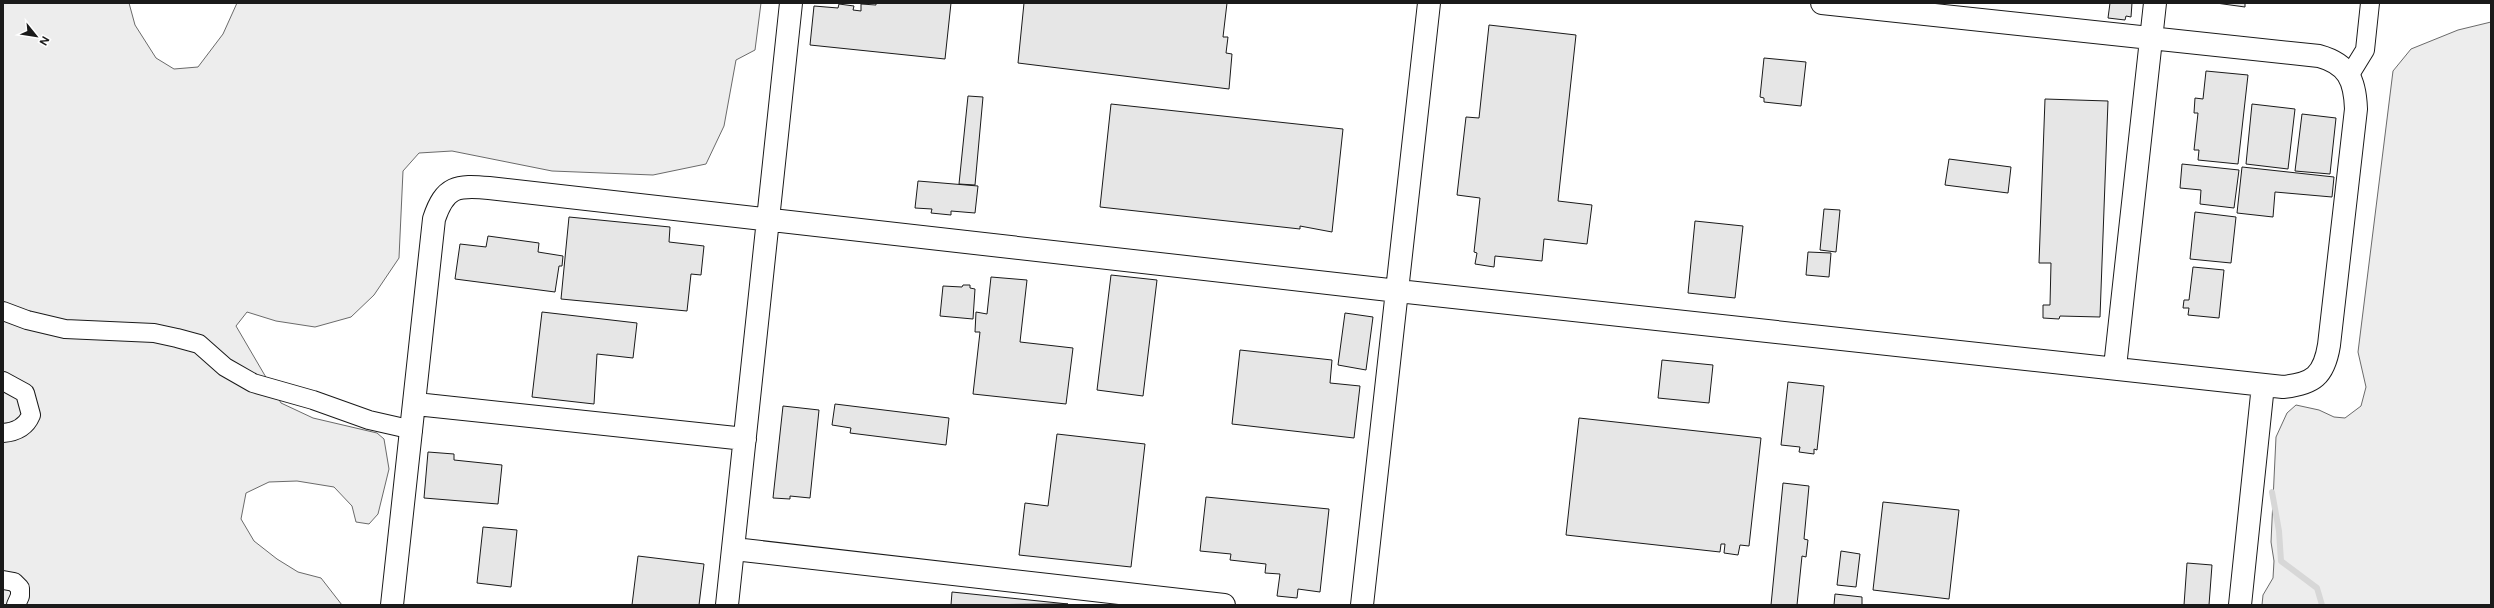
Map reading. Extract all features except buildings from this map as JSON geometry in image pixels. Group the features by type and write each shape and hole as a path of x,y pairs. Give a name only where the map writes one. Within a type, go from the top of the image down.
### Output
{"street":[{"path":"727,605 792,3"},
{"path":"1362,605 1429,3"},
{"path":"392,605 416,404 434,219 445,194 454,188 489,188 1398,290 2116,367 2263,385 2288,386 2312,380 2321,370 2327,358 2356,109 2354,87 2342,66 2318,56 1822,3"},
{"path":"2116,367 2155,3"},
{"path":"2349,76 2364,50 2370,3"},
{"path":"3,311 26,320 65,329 154,333 199,344 225,367 253,383 313,400 369,420 413,430"},
{"path":"3,381 25,393 32,415 21,428 13,433 3,433"},
{"path":"2240,605 2263,385"},
{"path":"416,404 745,439"},
{"path":"734,549 1224,605"},
{"path":"3,580 14,582 20,588 20,596 16,605"}],"shaded area":[{"path":"3,3 129,3 135,25 156,58 174,69 198,67 223,34 237,3 761,3 755,50 736,60 724,126 706,164 653,175 552,171 452,151 419,153 403,171 399,258 374,295 351,317 315,327 276,321 247,312 236,326 281,403 313,418 377,433 384,439 389,469 378,514 369,524 356,522 352,506 334,487 297,481 269,482 246,493 241,519 254,541 277,559 298,572 321,578 342,605 3,605"},
{"path":"2491,22 2491,605 2262,605 2263,595 2273,578 2274,561 2271,542 2276,437 2287,413 2296,405 2319,410 2334,417 2345,418 2361,406 2366,387 2358,352 2393,71 2411,49 2458,30"}],"waterway":[{"path":"2272,492 2279,531 2281,561 2317,588 2322,605"}]}
